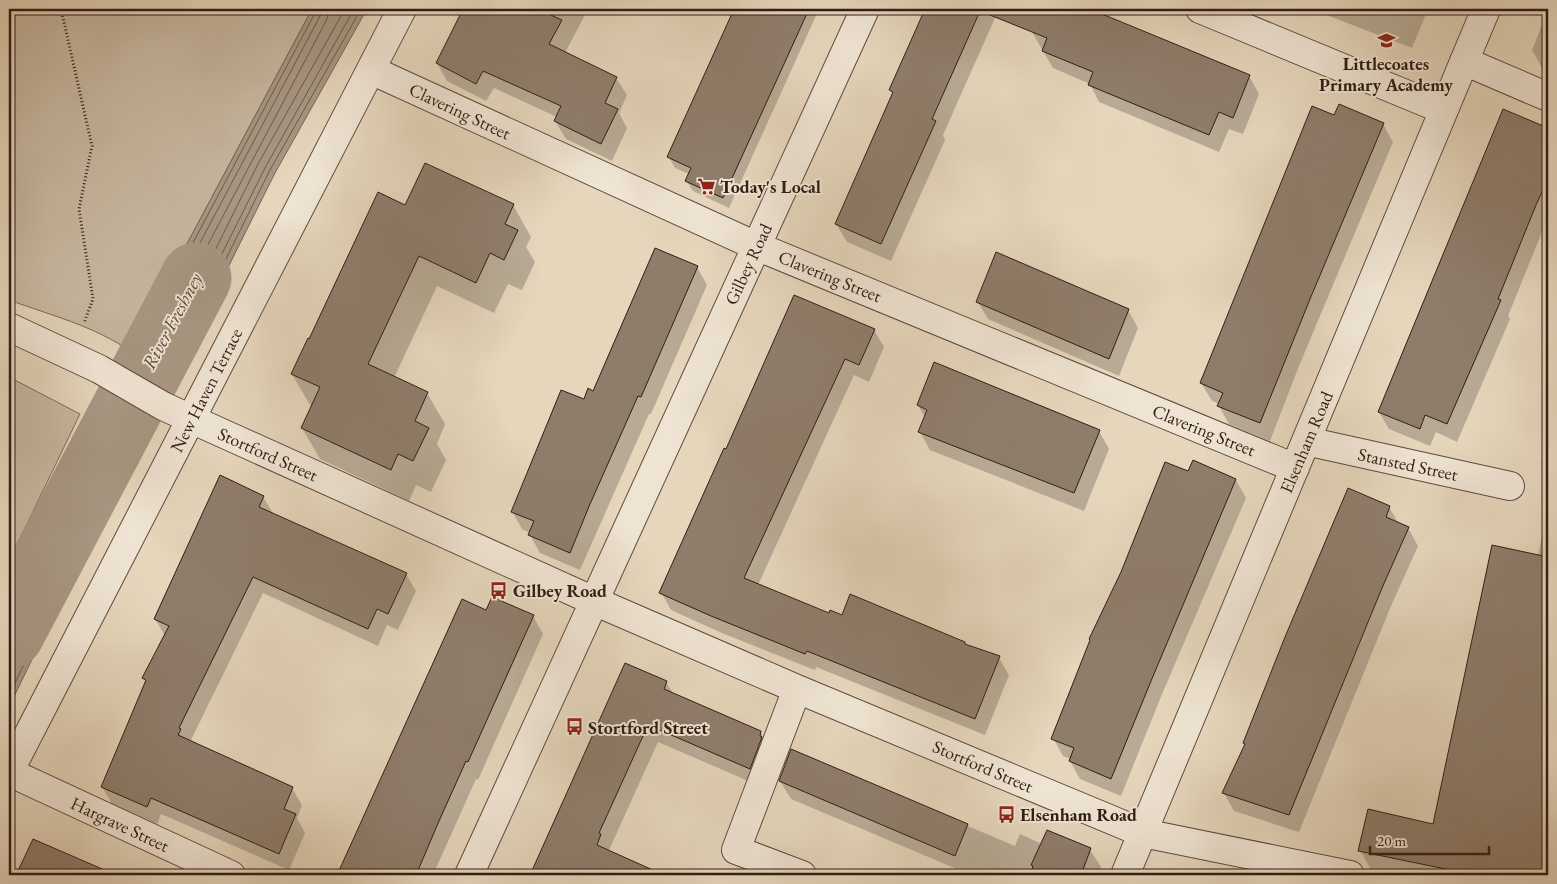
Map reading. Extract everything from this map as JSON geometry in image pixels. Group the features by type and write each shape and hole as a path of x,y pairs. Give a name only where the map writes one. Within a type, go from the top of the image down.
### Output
{"street":[{"name":"New Haven Terrace","path":"9,772 402,9"},
{"name":"Gilbey Road","path":"469,875 865,9"},
{"path":"1200,9 1444,110"},
{"name":"Elsenham Road","path":"1125,875 1486,9"},
{"path":"1464,61 1548,97"},
{"name":"Clavering Street","path":"371,70 756,246 1295,468"},
{"name":"Stortford Street","path":"9,327 99,369 163,406 594,601 797,689 1143,833 1350,875"},
{"name":"Stansted Street","path":"1306,442 1510,486"},
{"path":"797,689 736,850 802,875"},
{"name":"Hargrave Street","path":"9,772 232,875"}],"path":[{"path":"61,9 92,146 79,209 93,298 71,356"}],"shaded area":[{"path":"9,9 312,9 130,351 87,328 9,300"},
{"path":"9,377 80,414 9,561"}],"water":[{"path":"312,9 367,9 275,173 173,378 130,351"},
{"path":"100,406 138,432 9,707 9,587"}],"building":[{"path":"463,9 537,9 562,20 549,44 617,77 605,103 618,109 601,144 554,121 561,106 483,71 476,84 436,63"},
{"path":"734,9 809,9 723,198 685,181 691,168 667,157"},
{"path":"925,9 1090,9 1250,75 1233,118 1219,112 1209,135 1088,85 1093,72 1042,51 1047,38 980,11 932,119 936,121 881,244 835,224 893,92 889,90"},
{"path":"1339,104 1384,123 1260,423 1217,406 1223,393 1200,383 1312,106 1334,115"},
{"path":"1503,109 1548,128 1548,179 1498,299 1501,300 1447,424 1425,415 1420,429 1378,412"},
{"path":"425,163 514,204 505,224 518,230 504,260 490,253 476,283 419,256 368,364 428,392 415,421 429,428 413,461 398,454 391,470 301,428 320,387 291,374 378,192 405,205"},
{"path":"655,248 698,266 641,397 638,396 570,553 528,535 534,521 511,512 561,390 584,399 588,388 593,391"},
{"path":"996,252 1129,309 1109,359 976,302"},
{"path":"794,295 875,329 859,365 845,359 744,578 829,613 830,610 842,615 850,594 965,642 965,644 1000,656 975,719 807,651 805,654 659,593 724,448 726,449"},
{"path":"934,362 1100,430 1074,493 918,432 927,410 917,405"},
{"path":"1193,460 1236,479 1111,779 1069,761 1074,748 1051,739 1089,639 1121,572 1165,462 1188,471"},
{"path":"220,475 264,496 259,507 407,573 388,614 377,609 368,629 253,577 179,728 181,729 178,735 293,787 284,809 296,814 279,854 151,798 147,807 101,787 146,680 142,678 169,626 154,619"},
{"path":"1348,488 1390,506 1386,517 1409,527 1289,815 1222,793 1245,744 1243,743 1285,637"},
{"path":"1492,545 1548,557 1548,875 1475,875 1358,851 1368,809 1433,824"},
{"path":"492,597 534,615 468,762 466,761 416,875 337,875 462,599 486,610"},
{"path":"625,663 667,681 664,689 761,731 760,736 762,737 750,769 648,725 599,833 601,834 597,845 664,875 530,875"},
{"path":"791,749 968,824 955,856 779,781"},
{"path":"1047,830 1091,848 1081,875 1030,875 1033,866 1031,865"},
{"path":"33,839 116,875 16,875"}],"waterway":[{"name":"River Freshney","path":"9,633 196,278"}],"place":[{"name":"Littlecoates Primary Academy","path":"1386,40"},
{"name":"Today's Local","path":"706,186"},
{"name":"Gilbey Road","path":"499,590"},
{"name":"Stortford Street","path":"574,727"},
{"name":"Elsenham Road","path":"1006,814"}]}
